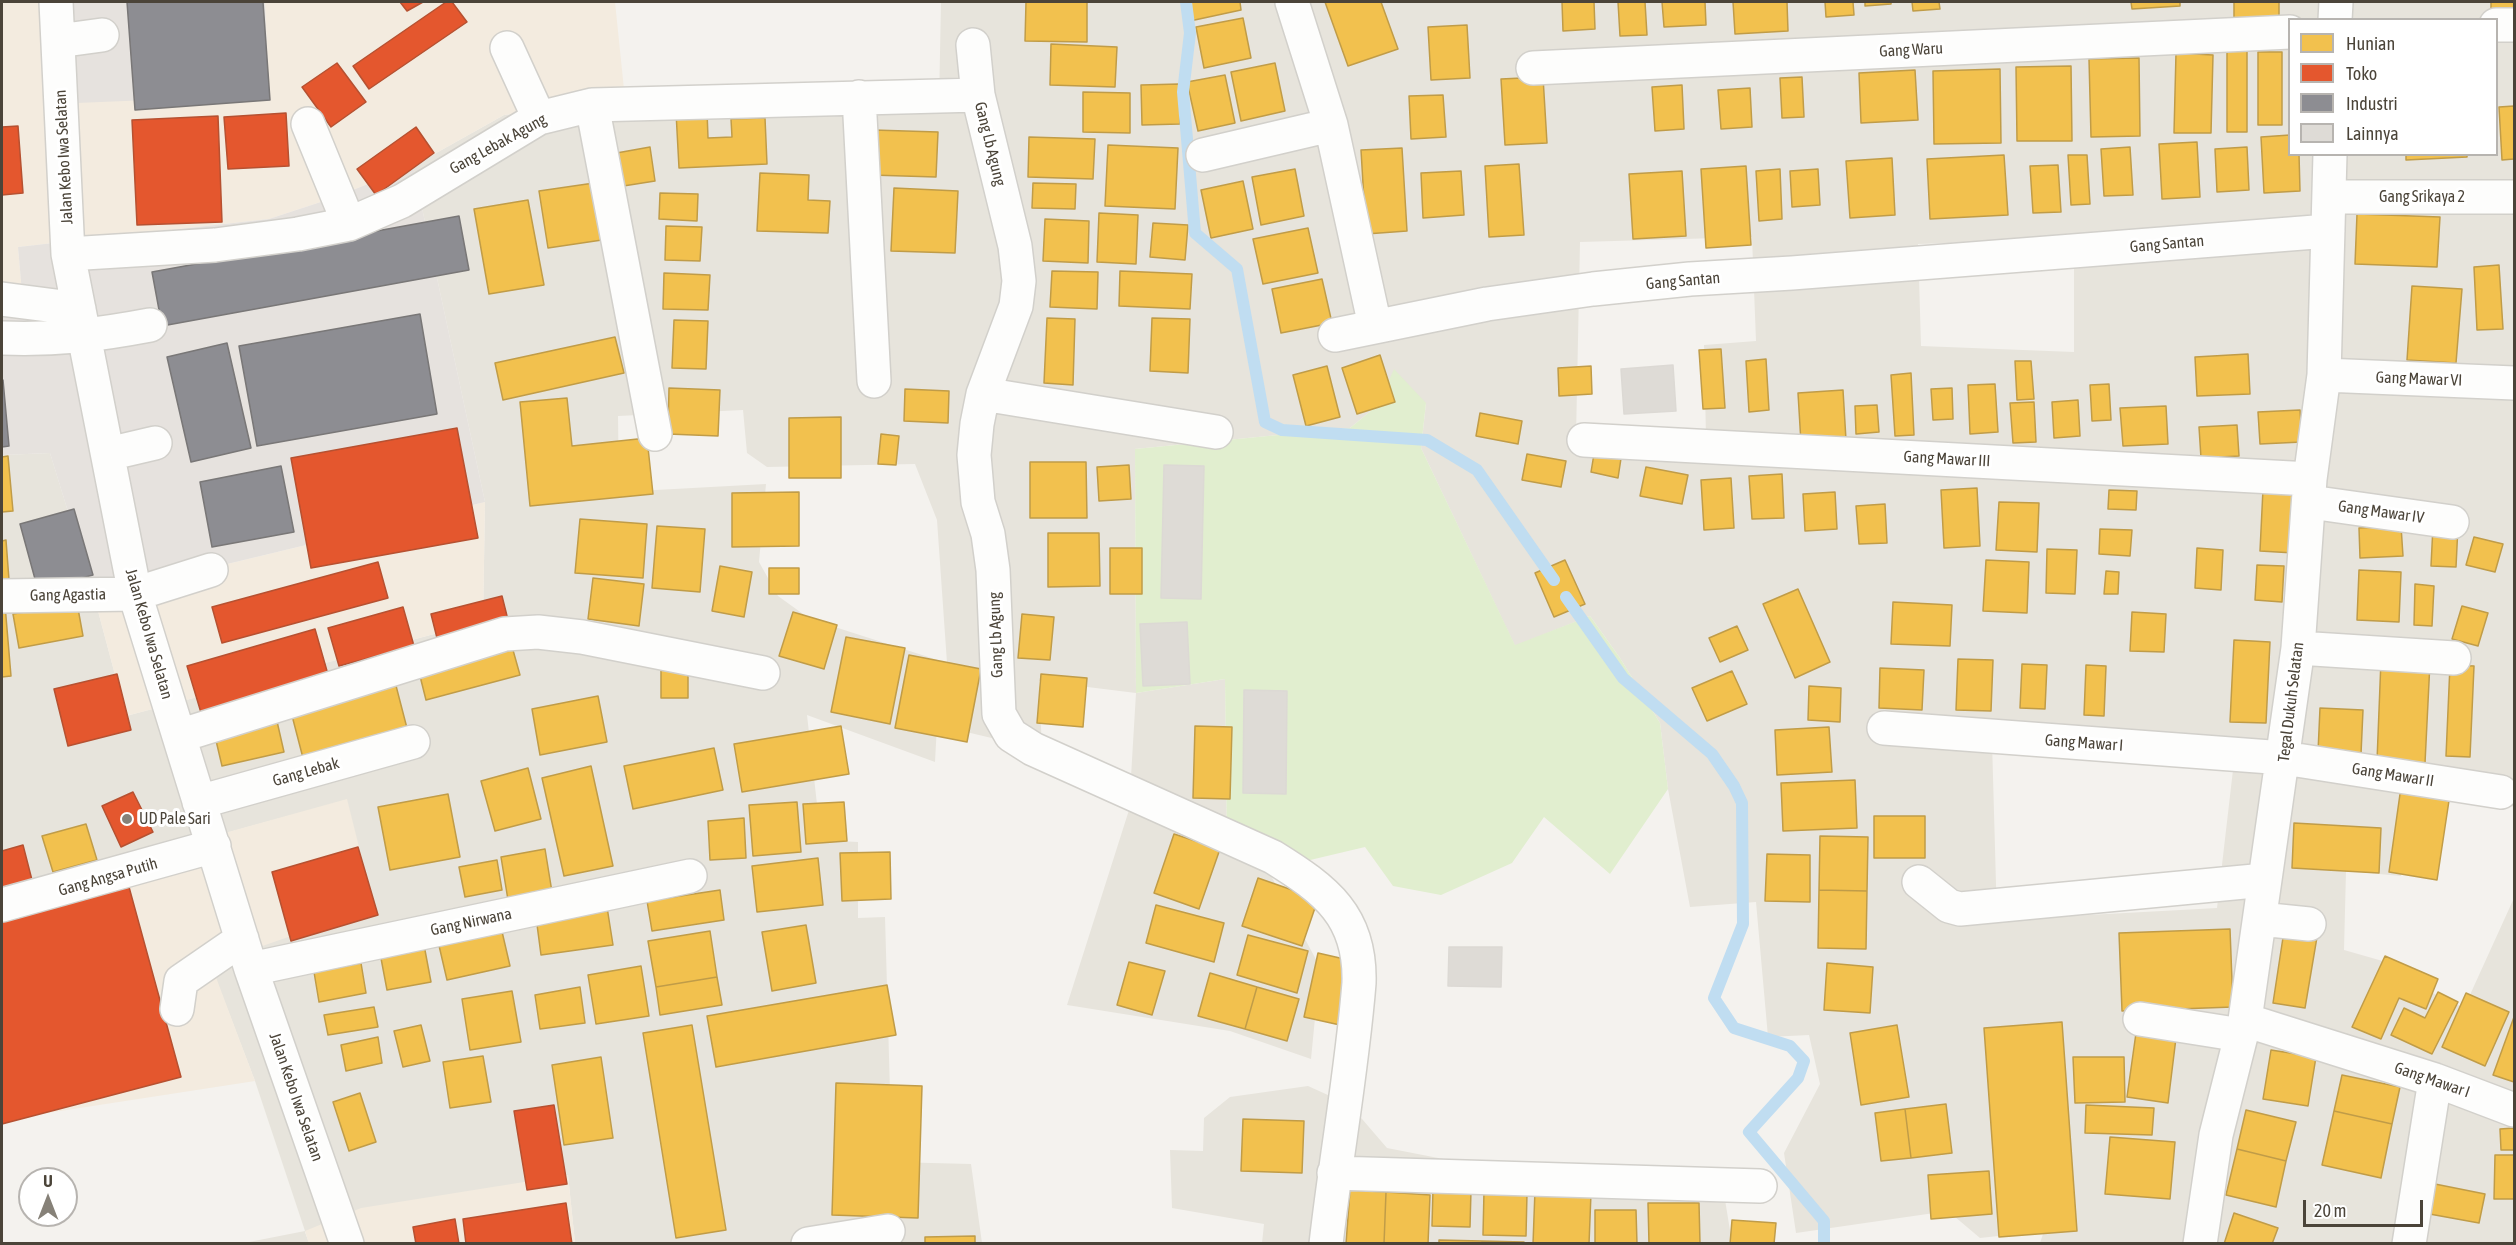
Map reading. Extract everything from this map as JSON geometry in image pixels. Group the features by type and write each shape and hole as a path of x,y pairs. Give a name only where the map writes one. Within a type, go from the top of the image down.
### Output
{"street":[{"name":"Jalan Kebo Iwa Selatan","path":"56,2 68,254 135,594 247,954 347,1244"},
{"path":"1292,2 1331,125 1375,326"},
{"path":"2335,18 2336,2"},
{"path":"2498,25 2514,24"},
{"name":"Gang Waru","path":"1533,68 2288,32"},
{"path":"58,41 102,35"},
{"name":"Gang Lb Agung","path":"973,45 978,95 1015,246 1019,281 1016,306 983,393 976,423 975,466 978,502 988,534 993,570 999,714 1011,735 1033,749 1273,857 1305,876 1324,893 1344,917 1357,946 1360,962 1355,1032 1344,1126 1334,1173 1326,1244"},
{"path":"507,48 539,118"},
{"name":"Gang Lebak Agung","path":"68,254 215,245 349,224 402,201 539,118 592,105 978,95"},
{"path":"859,97 874,381"},
{"path":"592,105 655,434"},
{"path":"308,124 349,224"},
{"path":"1203,155 1331,125"},
{"name":"Tegal Dukuh Selatan","path":"2200,1244 2216,1135 2243,1028 2284,758 2298,648 2310,491 2324,375 2330,156"},
{"name":"Gang Srikaya 2","path":"2329,197 2514,197"},
{"name":"Gang Santan","path":"1335,335 1487,304 1679,280 2328,231"},
{"path":"2,299 82,323 150,325"},
{"path":"2,338 42,339 82,323"},
{"name":"Gang Mawar VI","path":"2324,375 2514,383"},
{"path":"983,393 1216,432"},
{"name":"Gang Mawar III","path":"1584,440 2310,491"},
{"path":"108,454 155,443"},
{"name":"Gang Mawar IV","path":"2310,491 2452,522"},
{"name":"Gang Agastia","path":"2,596 135,594 211,570"},
{"path":"178,736 504,634 538,632 582,637 763,673"},
{"path":"2298,648 2454,658"},
{"name":"Gang Mawar I","path":"1884,728 2284,758"},
{"name":"Gang Lebak","path":"199,802 413,742"},
{"name":"Gang Mawar II","path":"2284,758 2501,792"},
{"name":"Gang Angsa Putih","path":"2,905 214,846"},
{"name":"Gang Nirwana","path":"247,954 690,876"},
{"path":"1919,882 1949,906 1960,909 2265,880"},
{"path":"2260,918 2309,924"},
{"path":"177,1009 181,981 247,954"},
{"name":"Gang Mawar I","path":"2140,1019 2243,1028 2435,1080 2514,1110"},
{"path":"2409,1244 2435,1080"},
{"path":"1334,1173 1760,1186"},
{"path":"808,1244 888,1231"}],"shaded area":[{"path":"2,2 46,2 269,95 265,2 615,2 625,99 504,115 413,166 333,198 269,219 18,247 23,304 2,302"},
{"path":"46,2 265,2 269,95 53,104"},
{"path":"941,2 2514,2 2514,814 2513,807 2493,786 2405,777 2401,876 2346,871 2344,950 2428,974 2433,993 2464,1008 2514,898 2514,1243 2040,1243 2044,1231 1980,1238 1948,1211 1796,1233 1784,1153 1820,1084 1809,1035 1768,1037 1756,902 1690,907 1668,789 1660,723 1620,658 1590,616 1515,646 1421,448 1426,403 1378,405 1350,428 1135,449 1136,693 1039,681 1042,750 937,725 935,762 807,715 821,840 858,842 858,918 885,917 892,1162 971,1164 982,1243 575,1243 568,1175 305,1232 309,1243 244,1243 305,1231 255,1081 210,964 347,800 167,849 2,886 2,455 50,453 94,596 126,716 483,621 485,502 413,166 504,115 625,99 939,104","holes":["1752,237 1756,341 1704,345 1706,437 1576,437 1580,242","2074,239 2074,352 1921,346 1918,244","743,410 747,453 767,467 915,464 937,520 947,663 810,619 778,596 759,562 766,484 619,492 618,416","1992,741 2236,744 2217,908 1997,920"]},
{"path":"413,166 485,502 94,596 50,453 2,455 2,302 23,304 18,247 269,219 333,198"},
{"path":"485,502 483,621 126,716 94,596"},
{"path":"1225,679 1227,845 1268,870 1320,967 1311,1059 1230,1031 1067,1005 1129,810 1136,693"},
{"path":"347,799 374,907 211,964 255,1081 2,1120 2,886 167,849"},
{"path":"1308,1086 1350,1105 1387,1148 1556,1181 1722,1181 1732,1243 1262,1243 1264,1224 1172,1208 1170,1150 1203,1151 1204,1118 1230,1097"},
{"path":"568,1175 575,1243 309,1244 305,1231 361,1208"}],"green space":[{"path":"1394,369 1426,403 1421,448 1515,645 1590,616 1620,658 1660,723 1668,789 1610,874 1544,817 1512,863 1441,895 1393,886 1365,847 1268,870 1227,845 1225,679 1136,693 1135,449 1350,428 1378,405"}],"building: Hunian":[{"path":"1026,2 1087,2 1087,42 1025,41"},
{"path":"1187,2 1240,2 1241,10 1190,21"},
{"path":"1325,2 1381,2 1398,49 1348,66"},
{"path":"1562,2 1594,2 1595,29 1563,31"},
{"path":"1618,2 1645,2 1647,35 1620,36"},
{"path":"1662,2 1705,2 1706,25 1664,27"},
{"path":"1733,2 1787,2 1788,31 1735,34"},
{"path":"1825,2 1853,2 1854,15 1826,17"},
{"path":"1865,2 1891,2 1891,4 1865,6"},
{"path":"1912,2 1939,2 1940,9 1913,11"},
{"path":"2131,2 2180,2 2180,6 2132,9"},
{"path":"2234,2 2279,2 2279,28 2234,29"},
{"path":"2491,2 2514,2 2514,8 2491,9"},
{"path":"1243,18 1251,58 1204,68 1196,27"},
{"path":"1467,25 1470,78 1431,80 1428,27"},
{"path":"1051,44 1117,47 1115,87 1050,85"},
{"path":"2227,44 2247,44 2247,132 2227,132"},
{"path":"2258,52 2282,52 2282,125 2258,125"},
{"path":"2176,53 2213,55 2211,133 2174,133"},
{"path":"2139,58 2140,136 2091,137 2089,59"},
{"path":"1275,63 1285,111 1241,121 1231,72"},
{"path":"2071,66 2072,141 2017,141 2016,67"},
{"path":"2000,69 2001,143 1934,144 1933,71"},
{"path":"1915,70 1918,120 1861,123 1859,73"},
{"path":"1225,75 1235,123 1198,131 1187,82"},
{"path":"1543,77 1547,143 1505,145 1501,79"},
{"path":"1802,77 1804,117 1782,118 1780,78"},
{"path":"1179,84 1180,124 1142,125 1141,85"},
{"path":"1682,85 1684,129 1655,131 1652,87"},
{"path":"1750,88 1752,127 1721,129 1718,90"},
{"path":"1083,92 1130,93 1130,133 1083,132"},
{"path":"1443,95 1446,137 1411,139 1409,96"},
{"path":"2514,106 2514,159 2502,160 2499,107"},
{"path":"707,111 708,138 732,137 731,119 765,118 767,164 679,168 676,112"},
{"path":"873,130 938,132 936,177 871,175"},
{"path":"2288,135 2288,156 2299,156 2300,191 2264,193 2261,137"},
{"path":"1029,137 1095,139 1093,179 1028,177"},
{"path":"2197,142 2200,197 2162,199 2159,144"},
{"path":"1108,145 1178,148 1175,209 1105,206"},
{"path":"650,147 655,181 617,187 611,154"},
{"path":"2130,147 2133,195 2104,196 2101,149"},
{"path":"2247,147 2249,190 2217,192 2215,149"},
{"path":"1402,148 1407,231 1366,234 1361,150"},
{"path":"2004,155 2008,215 1930,219 1927,159"},
{"path":"2068,155 2087,155 2090,204 2071,205"},
{"path":"2406,156 2467,156 2467,157 2406,160"},
{"path":"1892,158 1895,215 1850,218 1846,161"},
{"path":"1519,164 1524,235 1489,237 1485,166"},
{"path":"2058,165 2061,212 2033,213 2030,166"},
{"path":"1746,166 1751,245 1706,248 1701,169"},
{"path":"1295,169 1304,216 1261,225 1252,177"},
{"path":"1780,169 1782,219 1759,221 1756,171"},
{"path":"1818,169 1820,205 1792,207 1790,171"},
{"path":"1461,171 1464,215 1423,218 1421,173"},
{"path":"1682,171 1686,236 1633,239 1629,174"},
{"path":"760,173 809,175 808,200 830,201 828,233 757,231"},
{"path":"1243,181 1253,229 1211,238 1201,190"},
{"path":"594,183 602,240 548,248 539,191"},
{"path":"1033,183 1076,184 1075,209 1032,208"},
{"path":"894,188 958,191 955,253 891,251"},
{"path":"660,193 698,194 697,221 659,219"},
{"path":"528,200 544,285 489,294 474,209"},
{"path":"1099,213 1138,215 1136,264 1097,262"},
{"path":"2357,214 2440,217 2437,267 2355,264"},
{"path":"1045,219 1089,221 1088,263 1043,261"},
{"path":"1153,223 1188,225 1185,260 1150,257"},
{"path":"666,226 702,227 700,261 665,260"},
{"path":"1308,228 1318,273 1263,284 1253,239"},
{"path":"2499,265 2503,329 2477,330 2474,267"},
{"path":"1052,271 1098,272 1097,309 1050,307"},
{"path":"1120,271 1192,274 1190,309 1119,306"},
{"path":"664,273 710,275 708,310 663,309"},
{"path":"1322,279 1332,323 1281,333 1272,289"},
{"path":"2412,286 2462,289 2456,363 2407,360"},
{"path":"1047,318 1075,319 1073,385 1044,383"},
{"path":"1152,318 1190,319 1188,373 1150,371"},
{"path":"674,320 708,321 706,369 672,368"},
{"path":"615,337 624,373 503,400 495,363"},
{"path":"1721,349 1725,408 1703,409 1699,350"},
{"path":"2248,354 2250,394 2197,396 2195,357"},
{"path":"1380,355 1395,402 1357,414 1342,368"},
{"path":"1766,359 1769,410 1749,412 1746,361"},
{"path":"2015,361 2031,361 2034,399 2017,400"},
{"path":"1327,366 1340,417 1306,426 1293,375"},
{"path":"1591,366 1592,394 1559,396 1558,368"},
{"path":"1911,373 1914,435 1895,436 1891,375"},
{"path":"1995,384 1998,432 1970,434 1968,385"},
{"path":"2109,384 2111,420 2092,421 2090,385"},
{"path":"669,388 720,390 718,436 668,434"},
{"path":"1952,388 1953,419 1933,420 1931,389"},
{"path":"905,389 949,391 948,423 904,421"},
{"path":"1843,390 1846,440 1801,443 1798,393"},
{"path":"567,398 572,446 647,438 653,494 530,506 520,402"},
{"path":"2078,400 2080,436 2054,438 2052,402"},
{"path":"2034,402 2036,442 2013,443 2010,403"},
{"path":"1877,405 1879,432 1856,434 1855,406"},
{"path":"2166,406 2168,444 2123,446 2120,408"},
{"path":"2300,410 2302,442 2260,444 2258,412"},
{"path":"1480,413 1522,421 1518,444 1476,436"},
{"path":"841,417 841,478 789,478 789,418"},
{"path":"2237,425 2239,456 2201,458 2199,427"},
{"path":"881,434 899,436 896,465 878,464"},
{"path":"1595,448 1622,452 1618,478 1591,472"},
{"path":"1527,454 1566,461 1561,487 1522,480"},
{"path":"8,456 13,511 2,512 2,457"},
{"path":"1030,462 1086,462 1087,518 1030,518"},
{"path":"1129,465 1131,499 1099,501 1097,467"},
{"path":"1646,467 1688,475 1682,504 1640,496"},
{"path":"1782,474 1784,518 1752,519 1749,476"},
{"path":"1731,478 1734,528 1704,530 1701,480"},
{"path":"1977,488 1980,546 1944,548 1941,490"},
{"path":"2263,489 2297,491 2294,553 2260,551"},
{"path":"2109,490 2137,491 2136,510 2108,509"},
{"path":"799,492 799,546 732,547 732,493"},
{"path":"1835,492 1837,529 1805,531 1803,494"},
{"path":"1999,502 2039,503 2037,552 1996,550"},
{"path":"1885,504 1887,543 1859,544 1856,506"},
{"path":"580,519 647,524 643,578 575,573"},
{"path":"657,526 705,529 700,592 652,588"},
{"path":"2401,526 2403,556 2360,558 2359,528"},
{"path":"2433,526 2458,526 2456,567 2431,566"},
{"path":"2100,529 2132,530 2130,556 2099,554"},
{"path":"1048,533 1099,533 1100,586 1048,587"},
{"path":"2474,537 2503,544 2495,572 2466,565"},
{"path":"6,540 9,580 2,581 2,541"},
{"path":"1110,548 1142,548 1142,594 1110,594"},
{"path":"2197,548 2223,550 2221,590 2195,588"},
{"path":"2047,549 2077,550 2075,594 2046,593"},
{"path":"1565,560 1585,604 1554,617 1535,573"},
{"path":"1986,560 2029,562 2027,613 1983,611"},
{"path":"2257,565 2284,566 2282,602 2255,600"},
{"path":"720,566 752,572 744,617 712,611"},
{"path":"769,568 799,568 799,594 769,594"},
{"path":"2359,570 2401,572 2399,622 2357,620"},
{"path":"2106,571 2119,572 2118,594 2104,594"},
{"path":"593,578 644,584 639,626 588,619"},
{"path":"2415,584 2434,586 2432,626 2414,625"},
{"path":"1798,589 1830,662 1795,678 1763,604"},
{"path":"1893,602 1952,605 1950,646 1891,644"},
{"path":"77,603 83,636 19,648 13,614"},
{"path":"2,605 5,605 11,676 2,677"},
{"path":"2462,606 2488,613 2478,646 2452,639"},
{"path":"793,612 837,625 824,669 779,656"},
{"path":"2132,612 2166,614 2164,652 2130,651"},
{"path":"1022,614 1054,617 1050,660 1018,658"},
{"path":"1737,626 1748,650 1720,662 1709,638"},
{"path":"846,637 905,648 890,724 831,712"},
{"path":"2234,640 2270,642 2266,723 2230,722"},
{"path":"511,643 520,675 426,700 418,668"},
{"path":"909,655 981,669 967,742 895,728"},
{"path":"1958,659 1993,660 1991,711 1956,710"},
{"path":"2381,660 2430,662 2425,763 2377,761"},
{"path":"2022,664 2047,665 2045,709 2020,708"},
{"path":"2086,665 2106,666 2104,716 2084,715"},
{"path":"2450,665 2474,666 2470,757 2446,756"},
{"path":"661,668 688,668 688,698 661,698"},
{"path":"1880,668 1924,670 1922,710 1879,708"},
{"path":"1732,671 1747,704 1707,721 1692,688"},
{"path":"1041,674 1087,678 1083,727 1037,723"},
{"path":"394,678 408,732 303,758 289,704"},
{"path":"1809,686 1841,688 1840,722 1808,720"},
{"path":"598,696 607,742 540,755 532,709"},
{"path":"2320,708 2363,710 2361,754 2318,752"},
{"path":"276,717 284,752 222,766 214,732"},
{"path":"841,726 849,774 742,792 734,744"},
{"path":"1195,726 1232,727 1230,799 1193,798"},
{"path":"1829,727 1832,772 1777,775 1775,730"},
{"path":"714,748 723,790 633,809 624,766"},
{"path":"591,766 613,866 564,876 542,778"},
{"path":"528,768 541,819 495,831 481,781"},
{"path":"1855,780 1857,828 1783,831 1781,783"},
{"path":"2401,787 2450,794 2437,880 2389,872"},
{"path":"448,794 460,857 390,870 378,807"},
{"path":"797,802 801,852 753,856 749,805"},
{"path":"844,802 847,841 806,844 803,804"},
{"path":"1874,816 1925,816 1925,858 1874,858"},
{"path":"744,818 746,858 710,860 708,821"},
{"path":"2294,823 2381,828 2379,873 2292,868"},
{"path":"86,824 97,860 53,872 42,836"},
{"path":"1174,834 1220,849 1199,909 1154,893"},
{"path":"1820,836 1868,837 1867,891 1819,890"},
{"path":"545,849 552,892 508,900 501,857"},
{"path":"890,852 891,899 842,901 840,853"},
{"path":"1767,854 1810,855 1810,902 1765,901"},
{"path":"818,858 823,905 757,912 752,866"},
{"path":"497,860 502,890 465,897 459,867"},
{"path":"1258,878 1318,899 1302,946 1242,926"},
{"path":"720,890 724,920 652,931 647,901"},
{"path":"1819,890 1867,891 1866,949 1818,948"},
{"path":"1156,905 1224,923 1214,962 1146,943"},
{"path":"607,907 613,945 541,955 536,917"},
{"path":"500,923 510,966 447,980 437,937"},
{"path":"806,925 816,983 772,991 762,932"},
{"path":"2230,929 2233,1007 2122,1011 2119,933"},
{"path":"710,931 717,977 656,987 648,941"},
{"path":"2284,931 2317,937 2305,1008 2273,1003"},
{"path":"1248,935 1308,951 1297,993 1237,975"},
{"path":"424,945 431,982 387,990 380,953"},
{"path":"1318,953 1353,961 1340,1025 1304,1017"},
{"path":"2385,956 2438,979 2426,1009 2399,998 2381,1039 2352,1027"},
{"path":"1129,962 1165,971 1152,1015 1117,1005"},
{"path":"361,963 366,993 319,1002 314,972"},
{"path":"1827,963 1873,967 1870,1013 1824,1010"},
{"path":"641,966 649,1016 596,1024 588,975"},
{"path":"1210,973 1257,987 1245,1029 1198,1016"},
{"path":"717,977 722,1005 660,1015 656,987"},
{"path":"887,985 896,1035 716,1067 707,1016"},
{"path":"580,987 585,1023 540,1029 535,995"},
{"path":"1257,987 1299,999 1287,1041 1245,1029"},
{"path":"512,991 521,1042 470,1050 462,999"},
{"path":"2438,992 2458,1002 2432,1054 2391,1035 2404,1008 2425,1018"},
{"path":"2466,993 2509,1012 2485,1066 2442,1047"},
{"path":"374,1007 378,1027 328,1035 324,1015"},
{"path":"2514,1017 2514,1082 2493,1075"},
{"path":"2062,1022 2077,1231 1999,1237 1984,1028"},
{"path":"421,1025 430,1061 403,1067 394,1031"},
{"path":"692,1025 726,1230 676,1238 643,1033"},
{"path":"1897,1025 1909,1097 1861,1105 1850,1033"},
{"path":"2136,1033 2176,1038 2168,1103 2127,1097"},
{"path":"378,1037 382,1063 346,1071 341,1045"},
{"path":"2271,1050 2316,1057 2308,1106 2263,1099"},
{"path":"483,1056 491,1102 450,1108 443,1062"},
{"path":"601,1057 613,1138 564,1145 552,1065"},
{"path":"2073,1057 2124,1057 2125,1102 2075,1103"},
{"path":"2342,1075 2400,1087 2392,1124 2334,1111"},
{"path":"836,1083 922,1086 918,1218 832,1215"},
{"path":"360,1093 376,1142 349,1151 333,1102"},
{"path":"1946,1104 1952,1153 1911,1158 1905,1109"},
{"path":"2086,1105 2154,1108 2152,1135 2085,1133"},
{"path":"1905,1109 1911,1158 1881,1161 1875,1113"},
{"path":"2246,1110 2296,1122 2286,1161 2237,1149"},
{"path":"2334,1111 2392,1124 2381,1178 2322,1165"},
{"path":"1243,1119 1304,1121 1302,1173 1241,1171"},
{"path":"2514,1128 2514,1150 2501,1150 2500,1129"},
{"path":"2110,1137 2175,1142 2170,1199 2105,1194"},
{"path":"2237,1149 2286,1161 2276,1207 2226,1195"},
{"path":"2495,1155 2514,1155 2514,1199 2494,1199"},
{"path":"1989,1171 1992,1214 1931,1219 1928,1175"},
{"path":"2430,1183 2485,1194 2479,1223 2424,1213"},
{"path":"1433,1189 1471,1190 1470,1227 1432,1226"},
{"path":"1350,1190 1386,1192 1384,1244 1346,1244"},
{"path":"1535,1190 1591,1193 1589,1244 1533,1244"},
{"path":"1484,1191 1527,1193 1526,1236 1483,1235"},
{"path":"1386,1192 1430,1195 1428,1244 1384,1244"},
{"path":"1648,1203 1699,1203 1700,1244 1649,1244"},
{"path":"1595,1210 1636,1210 1637,1244 1595,1244"},
{"path":"2234,1213 2278,1228 2272,1244 2224,1244"},
{"path":"1732,1220 1776,1223 1774,1244 1730,1244"},
{"path":"975,1236 975,1244 925,1244 925,1237"},
{"path":"1439,1240 1482,1241 1482,1244 1439,1244"},
{"path":"1482,1241 1524,1242 1524,1244 1482,1244"}],"building: Toko":[{"path":"400,2 423,2 407,11"},
{"path":"446,2 452,2 467,22 369,89 353,66"},
{"path":"337,63 366,102 331,127 302,87"},
{"path":"286,113 289,166 228,169 224,117"},
{"path":"218,116 222,222 137,225 132,120"},
{"path":"18,126 23,193 2,195 2,127"},
{"path":"416,127 434,153 376,195 357,169"},
{"path":"457,428 478,538 311,568 291,458"},
{"path":"378,562 388,598 222,643 212,607"},
{"path":"502,596 509,624 438,642 431,614"},
{"path":"403,607 414,646 339,666 328,628"},
{"path":"315,629 329,678 202,716 187,666"},
{"path":"117,674 131,730 68,746 54,689"},
{"name":"UD Pale Sari","path":"133,792 153,832 121,847 102,806"},
{"path":"23,845 33,884 2,892 2,851"},
{"path":"358,847 378,915 291,941 272,872"},
{"path":"129,887 181,1077 2,1124 2,922"},
{"path":"554,1105 567,1184 527,1190 514,1111"},
{"path":"566,1203 572,1244 466,1244 463,1219"},
{"path":"455,1219 459,1244 416,1244 413,1227"}],"building: Industri":[{"path":"127,2 263,2 270,100 135,110"},
{"path":"459,216 469,270 162,326 152,272"},
{"path":"420,314 437,414 257,446 239,346"},
{"path":"227,343 251,448 191,462 167,357"},
{"path":"2,380 9,446 2,447"},
{"path":"281,466 294,532 212,547 200,482"},
{"path":"74,509 93,575 38,590 20,524"}],"building: Lainnya":[{"path":"1673,365 1676,411 1624,414 1621,369"},
{"path":"1164,465 1204,466 1201,599 1161,598"},
{"path":"1187,622 1190,684 1143,686 1140,624"},
{"path":"1244,690 1287,691 1286,794 1243,793"},
{"path":"1449,947 1502,947 1501,987 1448,986"}],"waterway":[{"path":"1186,2 1190,33 1183,92 1195,233 1237,269 1265,422 1282,430 1427,440 1477,470 1554,580"},
{"path":"1566,597 1623,678 1712,754 1734,786 1742,803 1743,924 1714,998 1734,1028 1790,1046 1804,1061 1798,1078 1749,1132 1824,1221 1824,1244"}],"place":[{"name":"UD Pale Sari","path":"127,819"}]}
